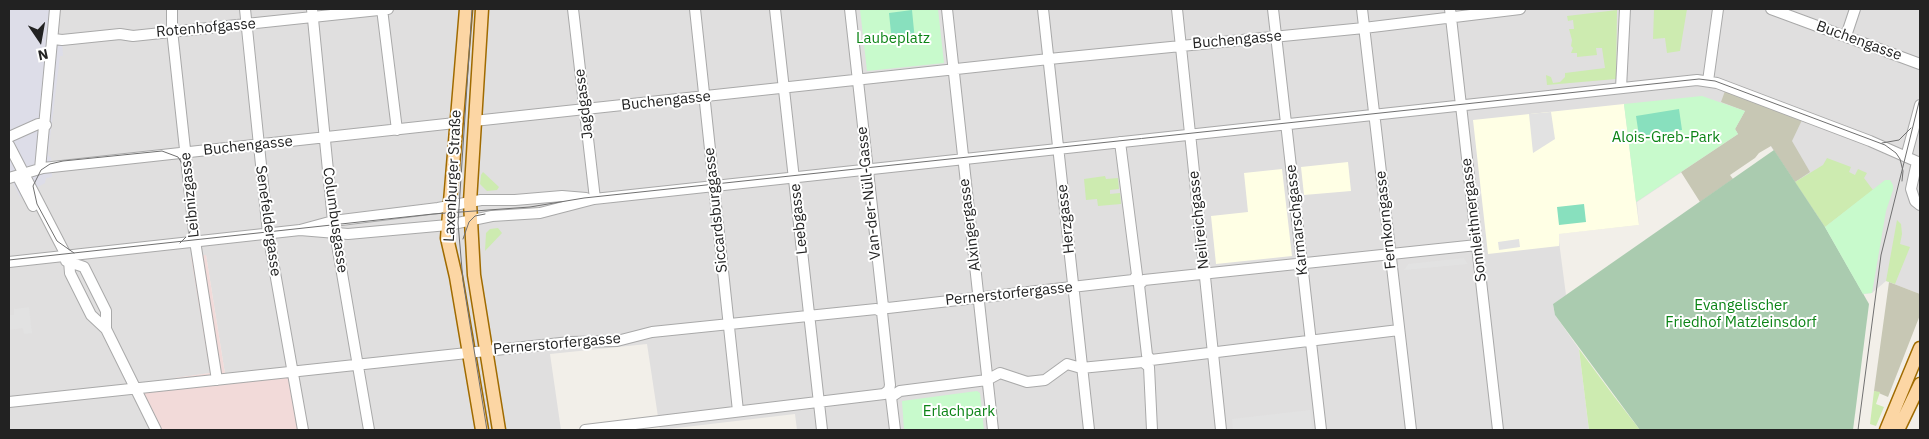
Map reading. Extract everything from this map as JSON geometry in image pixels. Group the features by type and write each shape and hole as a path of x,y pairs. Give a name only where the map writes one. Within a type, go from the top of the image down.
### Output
{"main road":[{"name":"Laxenburger Straße","path":"466,9 449,206 449,252 456,277 482,430"},
{"name":"Laxenburger Straße","path":"482,9 470,202 474,275 499,430"},
{"path":"1886,430 1920,348"},
{"path":"1898,430 1920,384"}],"street":[{"path":"40,169 46,125 55,9"},
{"name":"Leibnizgasse","path":"172,9 172,30 195,241 217,380"},
{"name":"Senefeldergasse","path":"245,9 268,233 303,430"},
{"path":"382,9 397,130"},
{"name":"Rotenhofgasse","path":"54,39 120,34 133,36 172,30 246,25 312,13 388,9"},
{"name":"Jagdgasse","path":"573,9 595,199"},
{"name":"Siccardsburggasse","path":"695,9 738,411"},
{"name":"Leebgasse","path":"775,9 822,430"},
{"path":"850,9 858,80 954,69 947,9"},
{"name":"Herzgasse","path":"1043,9 1089,430"},
{"name":"Neilreichgasse","path":"1177,9 1221,430"},
{"name":"Karmarschgasse","path":"1273,9 1321,430"},
{"name":"Fernkorngasse","path":"1362,9 1411,430"},
{"name":"Buchengasse","path":"954,69 1364,28 1450,13 1520,9"},
{"path":"1621,88 1625,9"},
{"path":"1708,81 1718,9"},
{"name":"Buchengasse","path":"1771,9 1920,64"},
{"path":"1846,36 1855,9"},
{"name":"Columbusgasse","path":"312,13 333,221 369,430"},
{"name":"Sonnleithnergasse","path":"1450,13 1498,430"},
{"name":"Alxingergasse","path":"954,69 962,159 993,430"},
{"name":"Buchengasse","path":"474,121 858,80"},
{"name":"Van-der-Nüll-Gasse","path":"819,401 884,394 889,390 858,80"},
{"path":"300,230 335,233 448,225 472,222 492,216 540,213 595,199 713,185 1621,88 1708,81 1870,141 1919,162 1911,189 1915,201 1920,205"},
{"path":"1906,157 1920,105"},
{"name":"Buchengasse","path":"17,177 40,169 258,144 325,139 455,123"},
{"path":"9,137 38,124 46,125"},
{"path":"1120,142 1148,362 1152,430"},
{"path":"9,145 17,177 33,206"},
{"path":"17,177 68,258 70,273 91,315 106,329 156,430"},
{"path":"9,262 68,258 195,241 300,230 333,221 470,202 562,196 595,199"},
{"name":"Pernerstorfergasse","path":"136,388 485,350 570,342 617,341 652,332 810,317 1073,287 1477,245"},
{"path":"53,262 68,258 84,267 106,311 106,329"},
{"path":"895,430 891,397 897,392 987,380 1000,373 1027,382 1045,380 1067,364 1081,368 1148,362 1399,330"},
{"path":"9,402 136,388"},
{"path":"586,430 819,401"}],"shaded area":[{"path":"9,9 1920,9 1920,294 1886,281 1872,293 1863,294 1825,227 1755,123 1637,202 1639,225 1558,234 1566,295 1553,304 1555,315 1579,349 1589,430 797,430 795,414 660,430 647,344 550,354 561,430 9,430","holes":["206,255 225,374 176,384 176,378 210,373"]},
{"path":"9,9 55,9 52,28 62,42 63,56 60,56 48,155 51,158 52,177 46,178 45,183 20,197 12,181 9,181"},
{"path":"1725,91 1802,120 1792,141 1810,172 1795,182 1771,146 1730,175 1733,179 1700,202 1681,172 1738,134 1735,129 1745,111 1721,102"},
{"path":"1624,104 1639,225 1559,234 1559,246 1488,254 1473,120"},
{"path":"1551,112 1555,139 1533,153 1529,114"},
{"path":"1348,162 1351,191 1304,195 1301,167"},
{"path":"1282,169 1292,256 1216,264 1211,216 1248,212 1244,173"},
{"path":"1519,239 1520,247 1499,250 1498,242"},
{"path":"206,255 225,374 265,369 265,374 293,372 303,430 156,430 136,389 176,384 175,378 210,373 191,257"},
{"path":"1464,258 1468,264 1404,270 1408,264"},
{"path":"1889,282 1920,294 1920,315 1888,397 1874,391"},
{"path":"29,307 32,333 24,334 23,328 9,330 9,315 14,315 14,309"},
{"path":"1310,410 1312,430 1233,430 1232,419"}],"green space":[{"name":"Laubeplatz","path":"860,9 938,9 944,63 867,71"},
{"path":"1654,9 1687,9 1680,51 1667,53 1665,38 1653,39"},
{"path":"912,10 915,41 892,43 889,13"},
{"path":"1617,10 1616,79 1547,85 1546,75 1551,77 1553,83 1560,82 1565,77 1565,73 1605,68 1602,48 1596,48 1597,55 1577,57 1577,53 1571,53 1573,48 1571,46 1572,40 1569,29 1574,29 1573,20 1568,21 1567,16"},
{"name":"Alois-Greb-Park","path":"1702,96 1745,111 1735,129 1738,134 1636,202 1624,104"},
{"path":"1679,109 1682,130 1639,136 1636,116"},
{"name":"Evangelischer Friedhof Matzleinsdorf","path":"1774,150 1825,227 1869,304 1853,430 1640,430 1555,315 1553,304"},
{"path":"1827,158 1851,167 1849,172 1855,175 1858,169 1867,173 1864,178 1873,190 1825,227 1795,182 1823,165"},
{"path":"483,172 499,187 497,190 487,191 480,184"},
{"path":"1105,176 1106,179 1118,178 1119,189 1110,190 1110,194 1120,193 1121,204 1098,206 1097,199 1086,200 1084,179"},
{"path":"1885,180 1890,180 1893,190 1886,211 1872,293 1863,294 1825,227"},
{"path":"1584,204 1586,222 1559,225 1557,207"},
{"path":"1897,220 1901,224 1900,244 1910,247 1895,284 1886,281"},
{"path":"498,228 502,233 485,251 486,233 490,229"},
{"path":"1579,349 1613,395 1640,430 1589,430"},
{"name":"Erlachpark","path":"977,391 980,393 984,430 904,430 902,401"},
{"path":"1874,391 1880,392 1876,404 1884,407 1876,426 1870,424"}],"tram line":[{"path":"472,9 458,223 463,281 487,430"},
{"path":"9,260 433,214 530,207 584,198 1699,79 1715,81 1885,145 1896,153 1900,159 1903,171 1902,181"},
{"path":"1858,430 1881,255 1920,98"},
{"path":"1882,143 1899,140 1911,128"},
{"path":"74,253 57,241 37,204 33,186 41,170 50,164 63,161 162,151 178,157 186,170 193,224 189,234 180,243"},
{"path":"463,239 469,222 475,216 485,214"}]}
